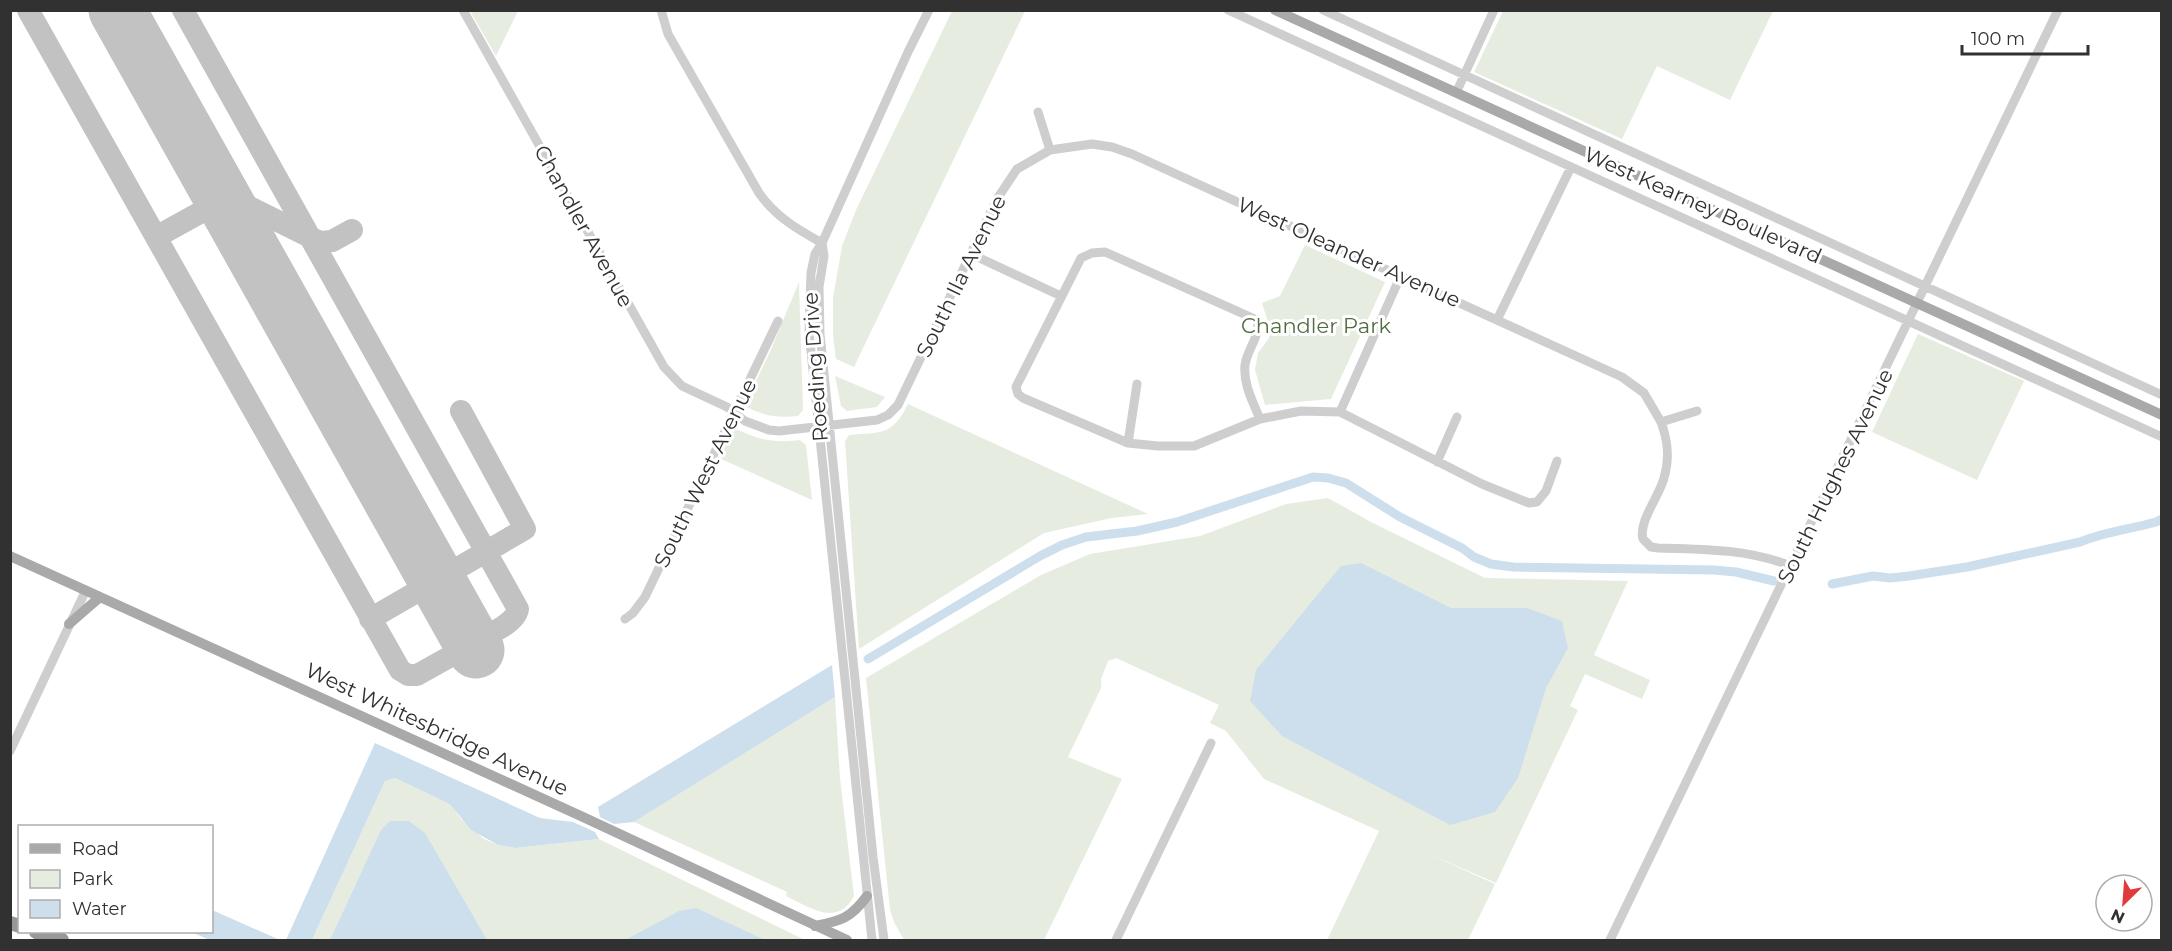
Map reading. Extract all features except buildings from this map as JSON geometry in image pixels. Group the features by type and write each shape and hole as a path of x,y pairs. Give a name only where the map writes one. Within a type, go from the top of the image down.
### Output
{"highway":[{"path":"39,933 62,940"}],"main road":[{"name":"West Kearney Boulevard","path":"1275,10 2162,415"},
{"name":"West Whitesbridge Avenue","path":"13,556 847,940"},
{"path":"69,624 100,597"},
{"path":"815,926 844,918 857,909 867,896"}],"street":[{"name":"Chandler Avenue","path":"463,10 664,367 682,386 745,421 769,430 861,423 888,415"},
{"path":"661,10 668,34 759,193 788,224 822,243 929,10"},
{"name":"West Kearney Boulevard","path":"1228,10 2162,437"},
{"name":"West Kearney Boulevard","path":"1323,10 2162,395"},
{"path":"1456,93 1494,10"},
{"name":"South Hughes Avenue","path":"1610,940 2058,10"},
{"path":"1038,112 1050,150"},
{"name":"West Oleander Avenue","path":"1050,150 1092,144 1112,147 1132,154 1622,377 1644,393 1661,422 1668,445 1668,460 1662,486 1643,526 1643,538 1651,547 1716,549 1746,553 1791,566"},
{"name":"South Ila Avenue","path":"888,415 898,405 997,199 1017,169 1050,150"},
{"path":"1497,320 1571,167"},
{"name":"Roeding Drive","path":"822,243 824,256 818,309 872,846 884,940"},
{"name":"Roeding Drive","path":"822,243 815,254 811,273 809,310 818,427 872,940"},
{"path":"1260,419 1245,378 1245,365 1259,328 1257,320 1105,252 1092,253 1081,258 1016,387 1018,394 1023,398 1128,443 1158,446 1194,446 1260,419 1301,411 1340,412 1482,484 1529,503 1536,502 1546,491 1557,461"},
{"path":"971,254 1061,296"},
{"path":"1340,412 1401,275"},
{"name":"South West Avenue","path":"625,619 633,613 645,597 778,321"},
{"path":"1128,443 1137,384"},
{"path":"1661,422 1697,411"},
{"path":"1437,462 1457,417"},
{"path":"10,751 86,590"},
{"path":"1116,940 1211,743"}],"green space":[{"path":"1503,10 1773,11 1730,100 1657,66 1622,139 1474,72"},
{"path":"470,11 518,11 496,56"},
{"path":"952,11 1025,11 854,367 836,359 833,335 833,298 842,246 856,210"},
{"name":"Chandler Park","path":"1305,245 1385,282 1331,399 1265,405 1255,370 1258,353 1269,338 1270,329 1262,303 1280,296"},
{"path":"799,282 803,410 798,416 764,414 744,406"},
{"path":"1918,334 2024,381 1977,480 1872,432"},
{"path":"835,376 885,397 877,407 847,411 841,406"},
{"path":"908,404 1148,514 1112,518 1044,533 859,649 845,441 849,435 878,432 891,427 897,422"},
{"path":"734,428 766,440 800,440 806,445 812,500 719,458"},
{"path":"1328,498 1373,523 1485,578 1628,581 1594,655 1650,680 1642,699 1585,674 1570,706 1578,710 1496,883 1429,854 1495,884 1468,940 1327,940 1379,831 1264,779 1226,731 1210,723 1219,705 1116,658 1108,661 1101,679 1101,688 1068,757 1122,779 1044,940 904,940 890,910 866,678 1041,575 1090,554 1200,536 1286,504"},
{"path":"835,697 840,778 854,896 847,906 839,911 831,913 813,909 786,896 787,892 634,822"},
{"path":"395,778 451,804 461,819 484,839 498,845 515,848 599,839 805,940 312,940 385,781"}],"water":[{"path":"1361,563 1451,608 1527,608 1562,621 1568,648 1546,688 1518,778 1495,812 1450,825 1282,736 1250,701 1256,670 1341,566"},
{"path":"832,665 835,697 634,822 614,824 600,817 598,807"},
{"path":"375,743 540,818 573,822 595,832 599,839 515,848 498,845 471,830 450,804 395,778 385,781 312,940 286,940"},
{"path":"390,821 409,821 425,833 487,940 330,940 381,830"},
{"path":"696,908 765,940 625,940 679,911"},
{"path":"213,910 280,940 210,940 193,933 213,933"}],"waterway":[{"path":"868,659 1062,545 1086,537 1137,531 1177,522 1313,477 1346,483 1400,517 1491,564 1513,567 1714,570 1736,572 1774,581"},
{"path":"1832,584 1873,576 1890,578 1967,567 2080,542 2162,519"}],"taxiway":[{"path":"28,10 400,670 408,675 417,675 460,651 465,639 459,620"},
{"path":"183,10 518,609 508,623 490,633 473,632 459,620"},
{"path":"219,192 320,242 332,241 352,230"},
{"path":"156,237 223,200"},
{"path":"370,619 525,529 461,411"}],"runway":[{"path":"117,10 476,650"}]}
